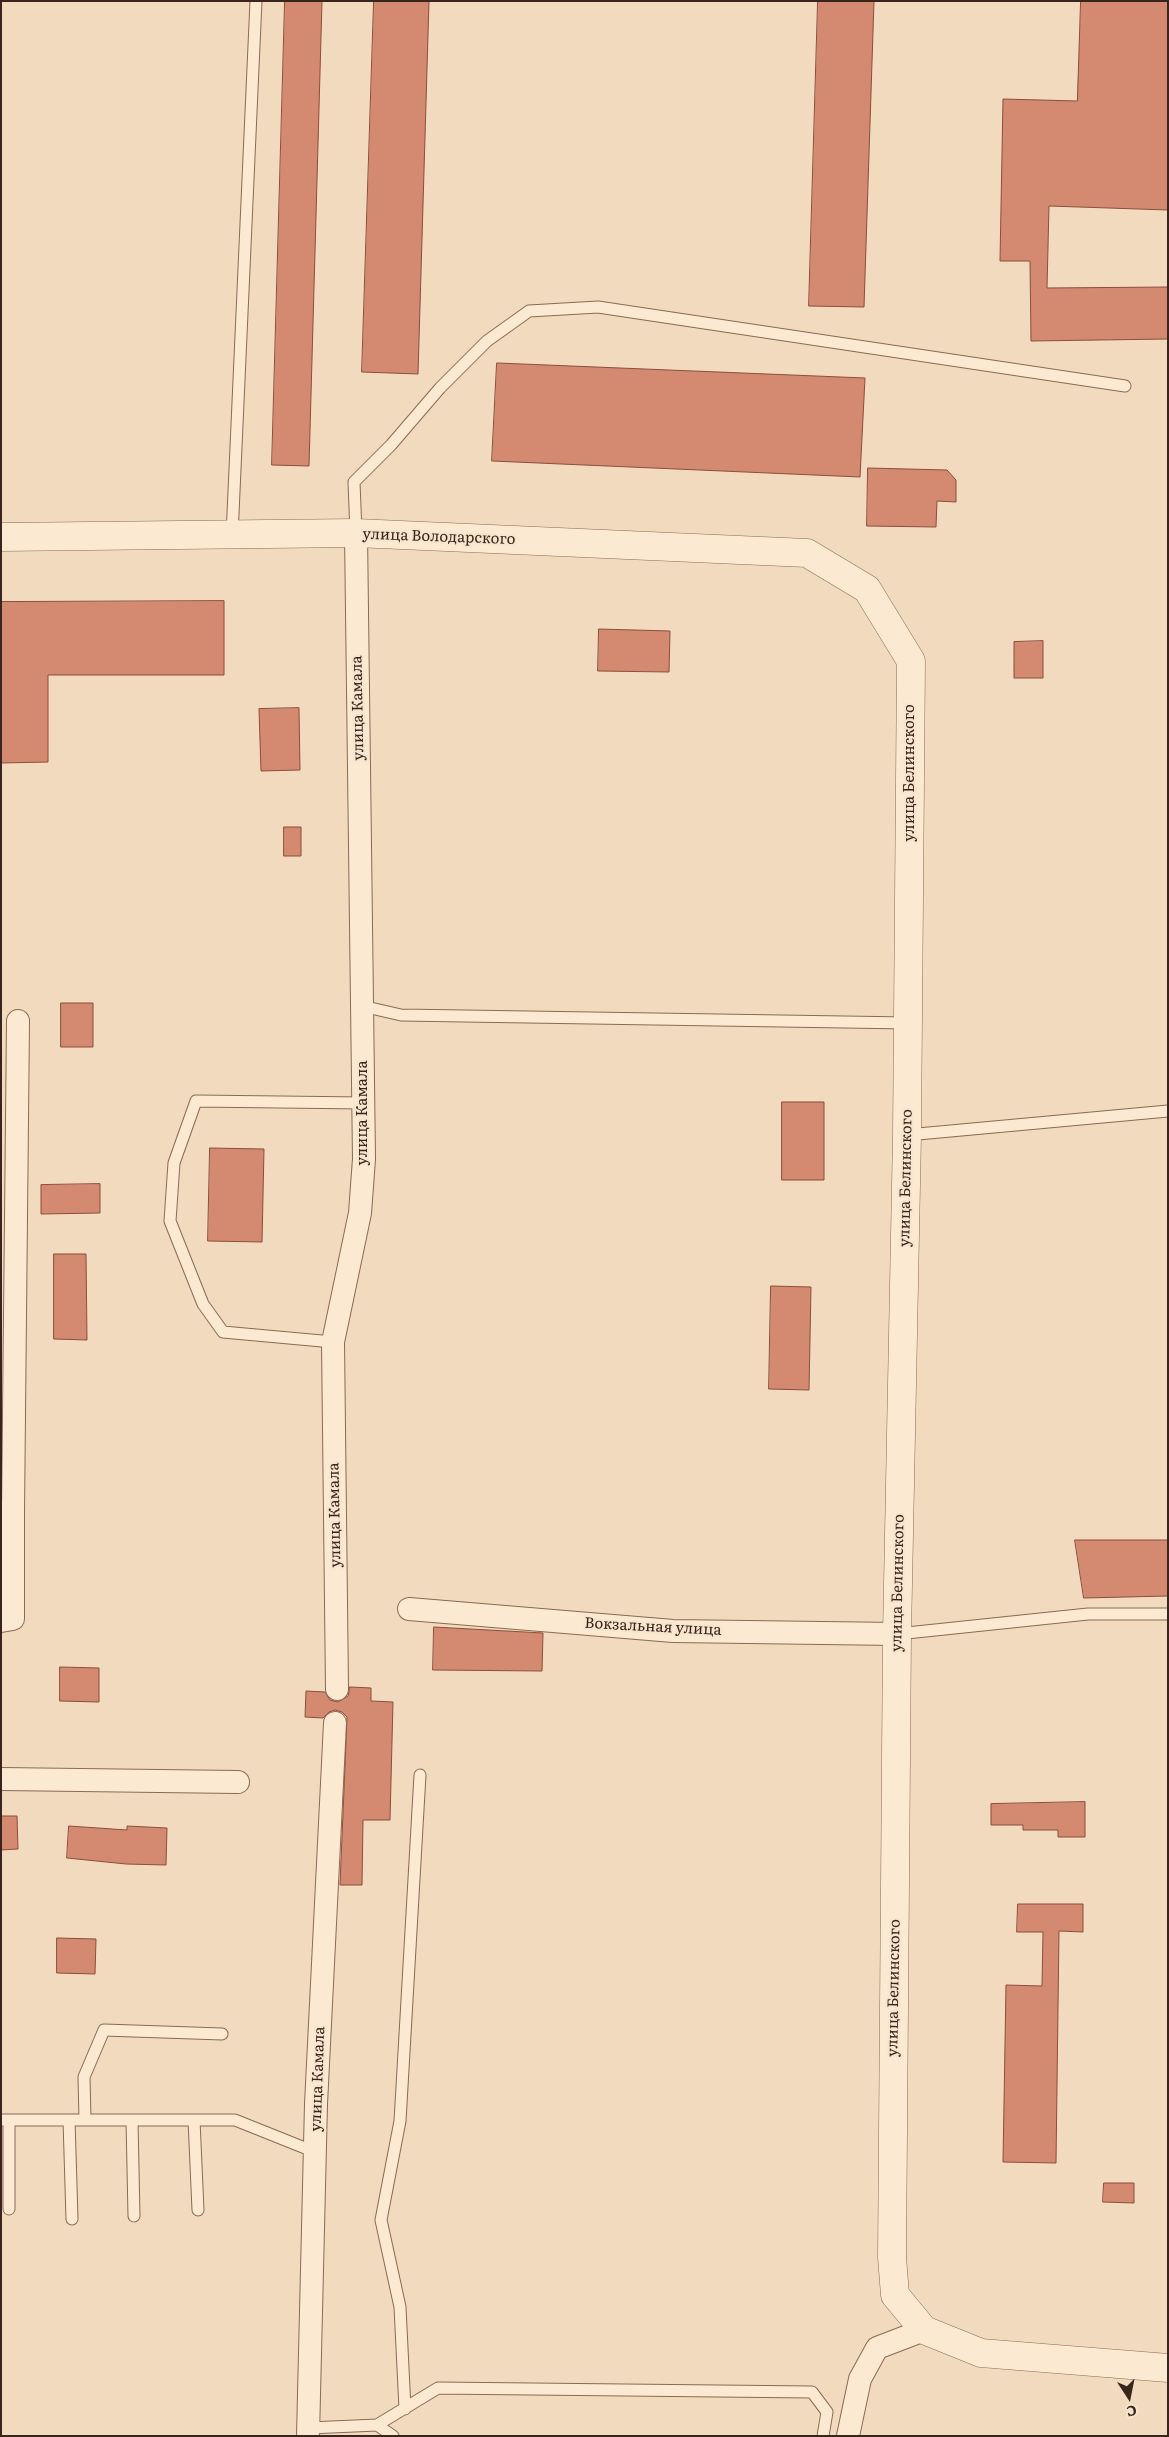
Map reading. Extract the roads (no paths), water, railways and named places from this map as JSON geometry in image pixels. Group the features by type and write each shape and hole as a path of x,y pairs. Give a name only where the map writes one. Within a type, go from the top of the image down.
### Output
{"street":[{"name":"улица Володарского","path":"1,537 232,536 356,533 807,553 867,589"},
{"name":"улица Камала","path":"337,1689 333,1342 360,1213 364,1159 356,533"},
{"name":"улица Белинского","path":"867,589 911,661 907,1135 897,1634 892,2257 895,2295 924,2330 981,2353 1168,2368"},
{"path":"1,1621 13,1619 7,1512 18,1021"},
{"name":"Вокзальная улица","path":"409,1609 673,1631 897,1634"},
{"name":"улица Камала","path":"308,2432 315,2152 335,1723"},
{"path":"1,1779 238,1782"},
{"path":"848,2436 860,2379 877,2348 924,2330"}],"lane":[{"path":"232,536 256,1"},
{"path":"356,533 354,482 391,445 440,388 487,341 529,311 598,307 1124,386"},
{"path":"362,1006 401,1014 908,1023"},
{"path":"333,1342 223,1332 203,1304 170,1221 174,1163 196,1101 364,1103"},
{"path":"907,1135 1168,1111"},
{"path":"897,1634 1088,1614 1168,1614"},
{"path":"405,2408 400,2307 381,2220 400,2121 420,1775"},
{"path":"85,2120 84,2077 104,2030 222,2034"},
{"path":"9,2209 5,2120 235,2120 315,2152"},
{"path":"69,2120 72,2218"},
{"path":"132,2120 134,2216"},
{"path":"194,2120 198,2210"},
{"path":"308,2432 377,2425 438,2388 812,2392 828,2412 823,2436"},
{"path":"377,2425 393,2436"}]}
